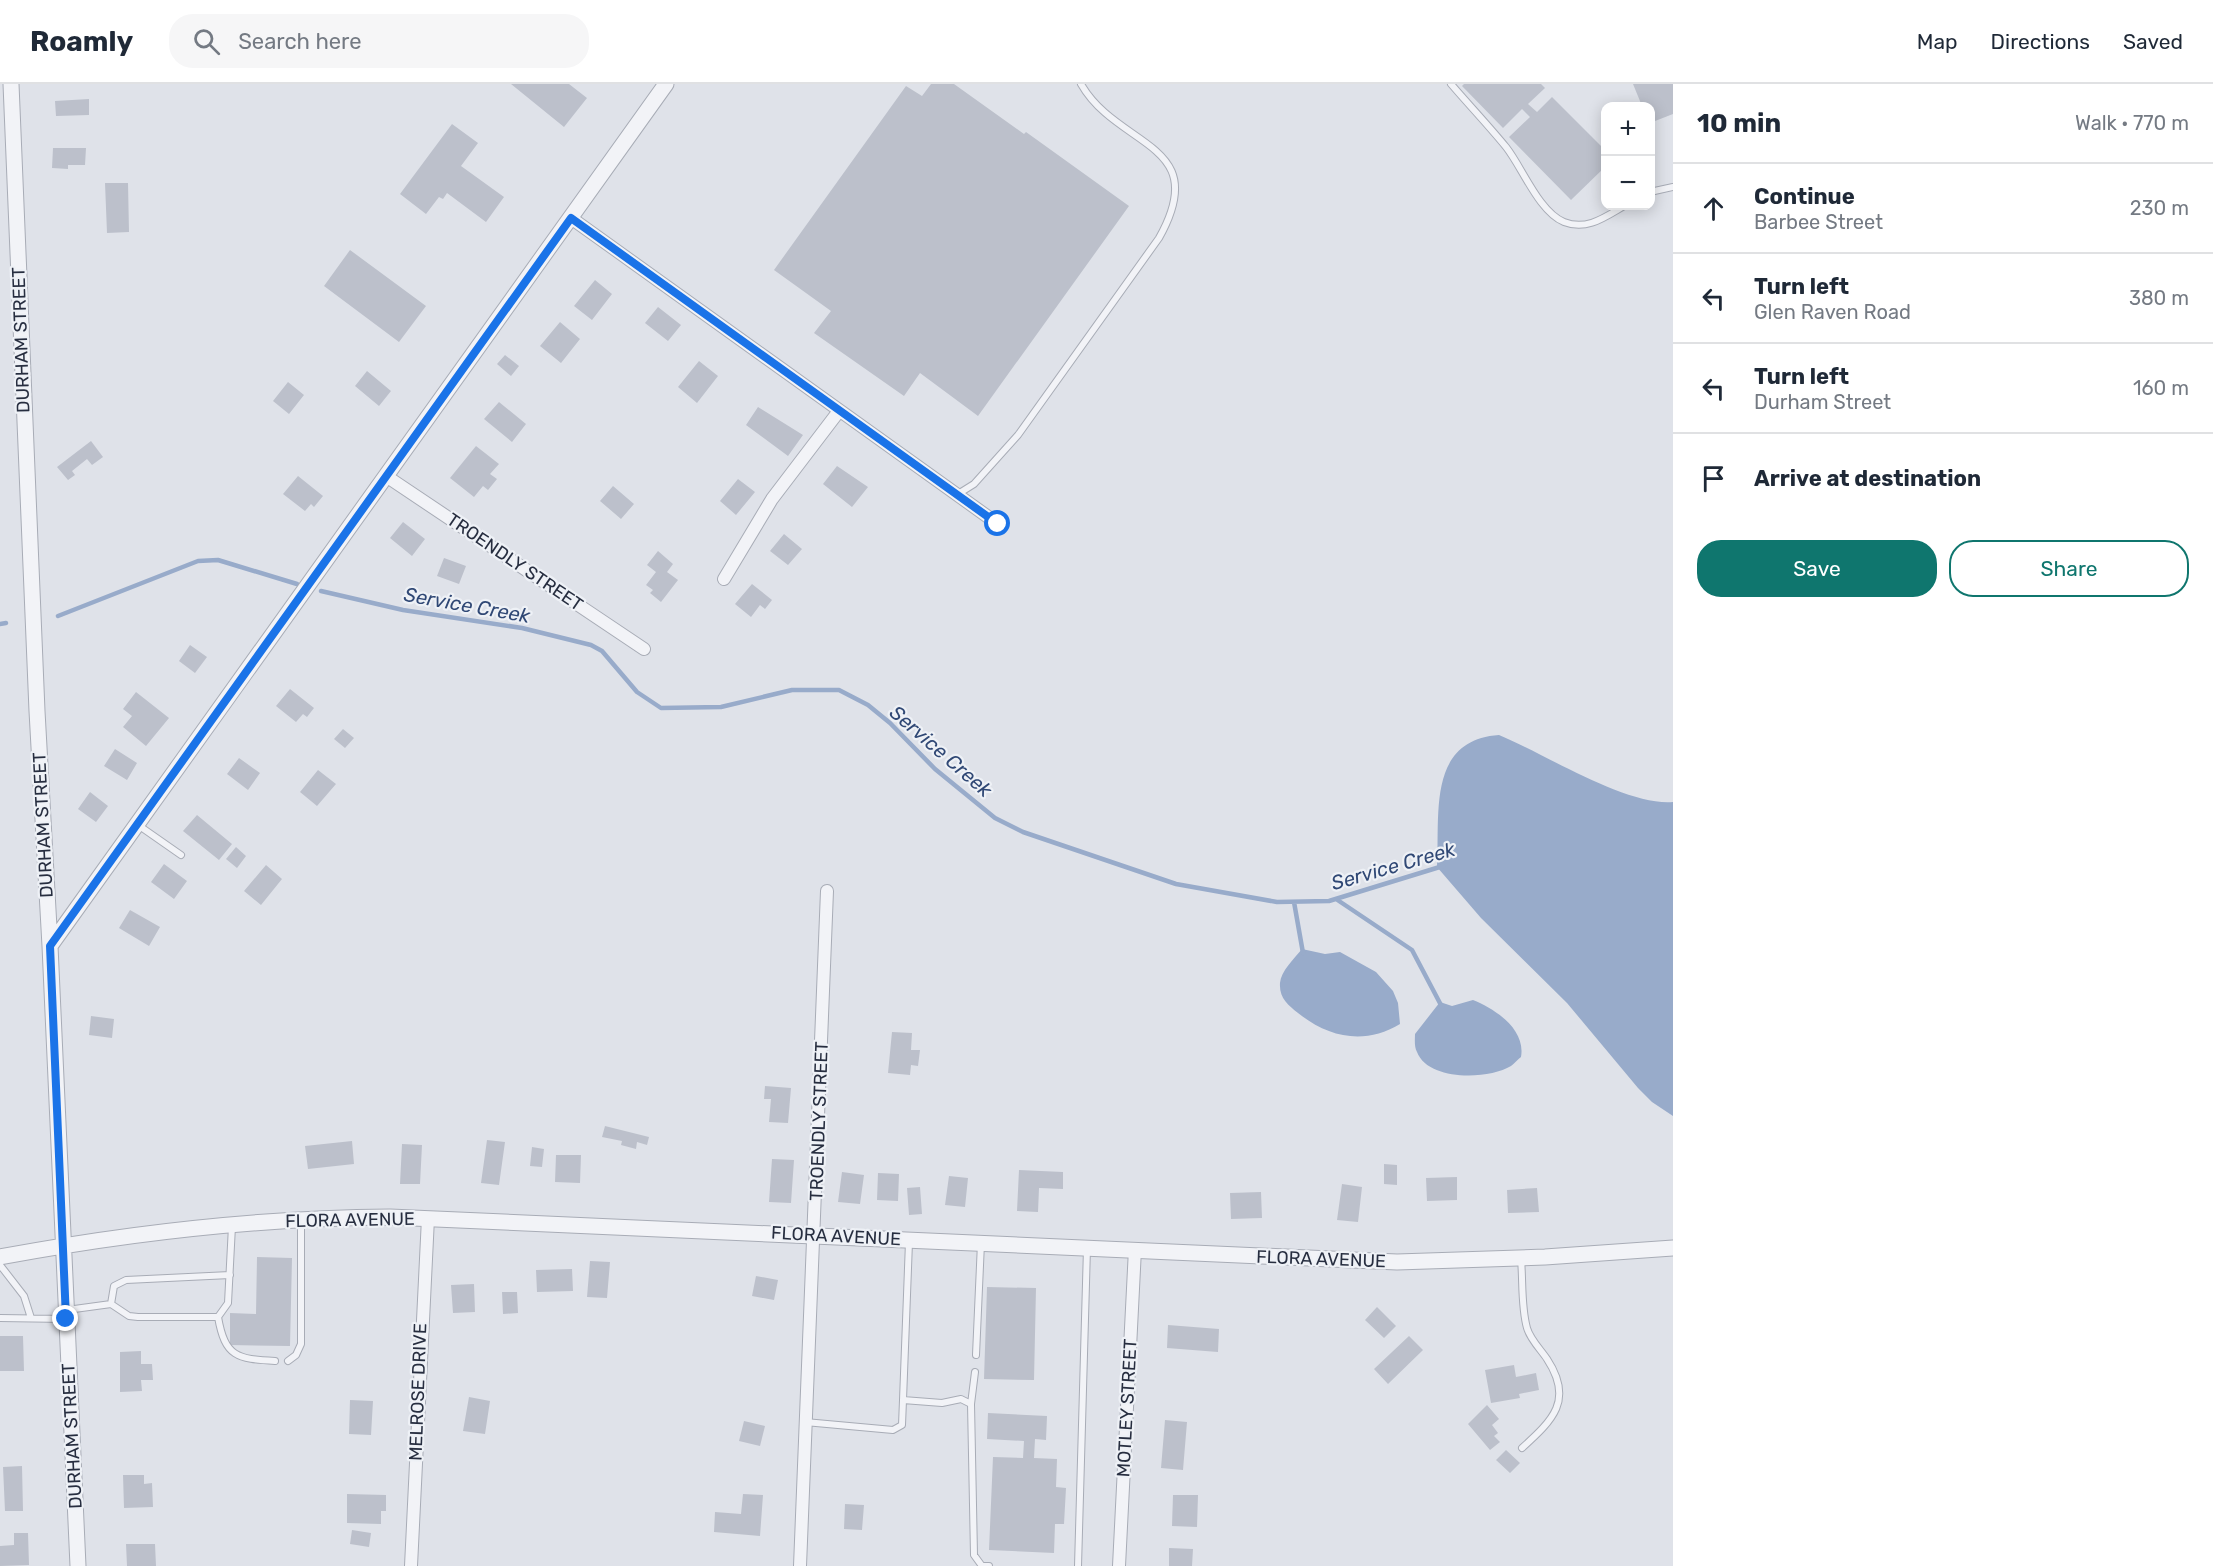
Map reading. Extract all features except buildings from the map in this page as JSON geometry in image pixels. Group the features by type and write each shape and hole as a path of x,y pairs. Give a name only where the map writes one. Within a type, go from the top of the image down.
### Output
{"street":[{"name":"DURHAM STREET","path":"11,84 37,711 78,1566"},
{"path":"50,946 666,84"},
{"path":"571,218 998,524"},
{"path":"724,579 772,499 839,411"},
{"name":"TROENDLY STREET","path":"386,476 644,649"},
{"name":"TROENDLY STREET","path":"800,1566 827,891"},
{"name":"FLORA AVENUE","path":"0,1257 63,1245 232,1225 363,1217 428,1218 1397,1262 1521,1258 1673,1248"},
{"name":"MELROSE DRIVE","path":"411,1566 428,1218"},
{"name":"MOTLEY STREET","path":"1119,1566 1136,1250"}],"lane":[{"path":"956,495 974,484 1018,435 1153,247 1174,208 1176,192 1174,176 1162,155 1151,144 1128,133 1108,117 1081,84"},
{"path":"1451,84 1507,148 1533,190 1555,217 1565,223 1590,225 1617,210"},
{"path":"1655,191 1673,187"},
{"path":"137,824 182,855"},
{"path":"288,1361 296,1355 301,1344 301,1220"},
{"path":"218,1317 228,1304 232,1225"},
{"path":"805,1422 893,1430 902,1425 909,1240"},
{"path":"976,1355 981,1243"},
{"path":"1078,1566 1087,1247"},
{"path":"1521,1258 1527,1329 1552,1367 1561,1391 1556,1411 1544,1428 1522,1448"},
{"path":"0,1265 24,1296 31,1318"},
{"path":"111,1304 114,1286 126,1280 230,1275"},
{"path":"0,1318 66,1315 111,1304 129,1316 218,1317"},
{"path":"218,1317 225,1346 235,1354 246,1360 275,1361"},
{"path":"975,1372 971,1404 974,1555 982,1566 989,1566"},
{"path":"903,1400 942,1403 961,1399 971,1404"}],"water":[{"path":"1499,735 1609,788 1654,801 1673,802 1673,1116 1652,1102 1638,1088 1567,1003 1481,918 1437,867 1439,803 1442,783 1449,765 1459,750 1476,740"},
{"path":"1302,949 1325,954 1340,952 1376,972 1393,991 1398,1003 1400,1024 1374,1035 1348,1036 1322,1028 1298,1013 1283,997 1280,983 1285,970"},
{"path":"1473,1000 1499,1015 1514,1029 1519,1038 1521,1057 1501,1071 1474,1075 1446,1073 1423,1062 1415,1045 1415,1034 1440,1002 1452,1006"}],"waterway":[{"name":"Service Creek","path":"58,616 198,561 218,560 297,584"},
{"name":"Service Creek","path":"321,591 403,610 522,628 591,645 602,651 637,692 661,708 721,707 792,690 839,690 868,705 890,723 935,769 995,818 1023,832 1176,884 1277,902 1329,901 1443,866"},
{"name":"Service Creek","path":"0,624 6,623"},
{"path":"1336,899 1412,950 1442,1007"},
{"path":"1294,902 1303,953"}],"route":[{"path":"66,1319 50,946 571,218 998,524"}]}
